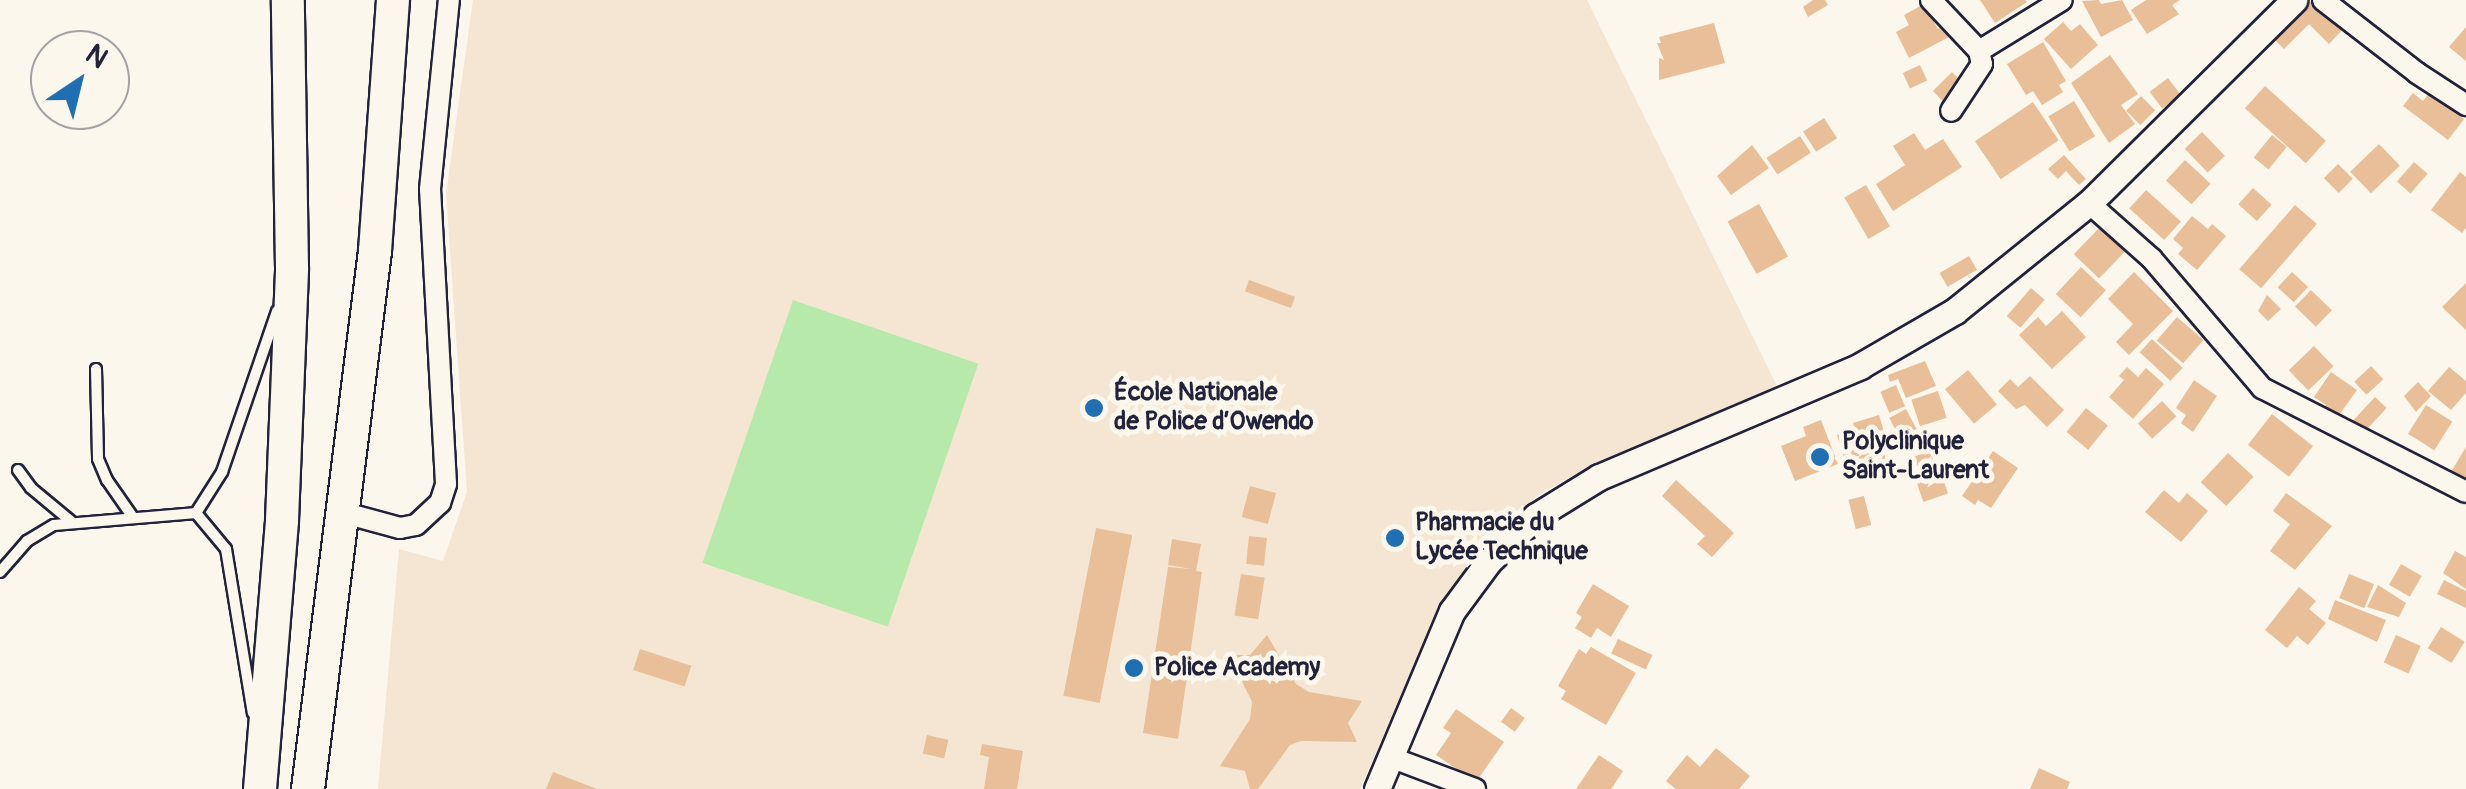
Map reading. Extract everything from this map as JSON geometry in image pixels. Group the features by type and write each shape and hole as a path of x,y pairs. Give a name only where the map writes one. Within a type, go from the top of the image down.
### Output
{"highway":[{"path":"261,776 282,520 292,268 288,0"},
{"path":"308,789 375,251 392,0"}],"street":[{"path":"341,512 400,528 416,526 440,502 446,484 430,189 449,0"},
{"path":"1931,0 1980,52 1982,64 1952,112"},
{"path":"1980,52 2062,0"},
{"path":"1378,789 1452,612 1489,560 1536,516 1599,477 1793,396 1909,341 1968,300 2089,203 2294,0"},
{"path":"2323,0 2417,74 2466,105"},
{"path":"2089,203 2152,259 2262,388 2466,492"},
{"path":"1390,758 1474,789"}],"lane":[{"path":"196,513 222,472 292,268"},
{"path":"96,369 98,459 106,480 132,516"},
{"path":"18,470 31,488 72,522"},
{"path":"0,572 27,541 54,525 196,513"},
{"path":"196,513 226,549 261,776"}],"shaded area":[{"name":"École Nationale de Police d’Owendo","path":"473,0 1587,0 1778,388 1578,473 1540,494 1502,525 1441,602 1360,789 378,789 399,549 443,561 467,492 446,194"}],"green space":[{"path":"793,300 978,364 888,627 702,563"}],"building":[{"path":"1813,0 1825,0 1828,5 1808,17 1803,7"},
{"path":"1980,0 2025,0 2027,2 1995,23"},
{"path":"2099,0 2101,4 2122,0 2133,20 2101,37 2082,1"},
{"path":"2146,0 2180,0 2172,5 2179,14 2147,34 2131,10"},
{"path":"2312,0 2343,29 2329,44 2309,24 2284,49 2274,39"},
{"path":"1924,4 1938,29 1945,25 1951,36 1909,58 1896,32 1909,25 1904,15"},
{"path":"2063,22 2071,31 2080,24 2098,45 2071,69 2044,39"},
{"path":"1714,23 1725,63 1659,80 1659,58 1664,60 1657,43 1661,43 1659,37"},
{"path":"2466,27 2466,61 2449,47"},
{"path":"2043,42 2066,81 2059,85 2063,92 2042,105 2033,91 2026,95 2007,64"},
{"path":"2110,55 2138,94 2121,105 2135,124 2109,143 2071,83"},
{"path":"1920,65 1927,80 1910,88 1903,73"},
{"path":"1952,72 1963,83 1944,102 1933,91"},
{"path":"2168,78 2181,95 2162,109 2150,92"},
{"path":"2265,86 2326,141 2306,163 2245,108"},
{"path":"2430,92 2464,119 2448,140 2403,106 2413,93 2423,101"},
{"path":"2141,96 2155,110 2140,125 2126,111"},
{"path":"2074,101 2095,136 2069,152 2048,116"},
{"path":"2033,102 2059,140 2001,179 1975,141"},
{"path":"1824,118 1837,138 1816,152 1803,132"},
{"path":"2202,132 2225,156 2208,172 2185,149"},
{"path":"1914,133 1925,150 1943,139 1962,167 1893,211 1876,184 1905,165 1893,146"},
{"path":"2272,135 2287,147 2269,169 2254,158"},
{"path":"1800,136 1811,153 1777,175 1766,158"},
{"path":"2379,144 2400,166 2371,193 2350,172"},
{"path":"1752,145 1769,168 1731,195 1717,176"},
{"path":"2064,155 2086,179 2079,185 2066,171 2058,179 2048,169"},
{"path":"2185,160 2211,184 2192,204 2166,180"},
{"path":"2414,162 2428,174 2411,193 2397,182"},
{"path":"2338,164 2353,179 2339,193 2324,178"},
{"path":"2460,172 2466,177 2466,228 2462,233 2431,210"},
{"path":"1866,185 1890,227 1868,239 1844,198"},
{"path":"2253,188 2272,205 2257,221 2238,204"},
{"path":"2146,190 2181,221 2164,240 2129,209"},
{"path":"1759,204 1788,256 1757,274 1728,221"},
{"path":"2295,205 2317,224 2261,288 2239,269"},
{"path":"2192,216 2208,229 2212,224 2226,236 2197,270 2178,254 2183,248 2173,239"},
{"path":"2103,224 2128,248 2099,279 2074,254"},
{"path":"1969,256 1977,270 1948,287 1940,273"},
{"path":"2081,267 2106,290 2081,317 2056,294"},
{"path":"2134,272 2173,311 2129,355 2116,342 2133,324 2108,299"},
{"path":"2292,272 2308,287 2294,302 2278,287"},
{"path":"1249,280 1295,297 1291,308 1245,291"},
{"path":"2466,283 2466,330 2442,307"},
{"path":"2031,288 2045,300 2020,328 2007,316"},
{"path":"2311,290 2332,310 2316,327 2295,307"},
{"path":"2267,295 2281,309 2268,321 2258,311"},
{"path":"2062,311 2086,337 2052,369 2019,335 2038,317 2046,326"},
{"path":"2177,317 2203,340 2183,363 2157,340"},
{"path":"2152,339 2183,368 2170,381 2140,352"},
{"path":"2314,346 2333,366 2308,390 2289,370"},
{"path":"1925,361 1936,386 1906,398 1898,379 1890,382 1888,375"},
{"path":"2371,366 2383,379 2366,395 2354,382"},
{"path":"2127,367 2138,377 2146,368 2164,384 2133,419 2109,397 2124,380 2119,376"},
{"path":"2449,367 2466,381 2466,393 2451,410 2428,391"},
{"path":"1968,370 1997,404 1974,424 1945,389"},
{"path":"2331,372 2357,390 2339,415 2334,412 2330,418 2321,412 2326,405 2314,397"},
{"path":"2030,376 2064,410 2047,427 2025,405 2016,409 1998,391 2010,379 2018,387"},
{"path":"2194,380 2217,396 2193,432 2181,423 2186,415 2176,408"},
{"path":"2418,382 2431,396 2416,412 2404,396"},
{"path":"1896,385 1905,406 1889,413 1880,392"},
{"path":"1938,391 1947,418 1920,426 1911,400"},
{"path":"2375,397 2387,408 2361,435 2350,424"},
{"path":"2162,401 2176,416 2152,439 2138,424"},
{"path":"2426,405 2452,421 2434,450 2408,434"},
{"path":"2086,408 2108,426 2088,450 2066,432"},
{"path":"1906,409 1917,430 1900,439 1889,418"},
{"path":"2272,414 2313,446 2289,477 2248,445"},
{"path":"1879,415 1892,458 1848,471 1837,435 1855,430 1853,423"},
{"path":"1821,420 1838,464 1795,481 1781,446 1806,436 1803,427"},
{"path":"2466,447 2466,481 2451,472"},
{"path":"1933,450 1948,493 1923,502 1908,458"},
{"path":"1993,451 2018,468 1991,508 1978,500 1975,505 1962,496"},
{"path":"2228,453 2254,477 2226,506 2201,482"},
{"path":"1676,480 1734,533 1712,557 1697,544 1705,536 1662,496"},
{"path":"1250,486 1276,493 1268,524 1242,517"},
{"path":"2164,490 2179,503 2187,493 2208,511 2181,542 2145,512"},
{"path":"2286,493 2332,526 2295,570 2270,551 2290,524 2273,511"},
{"path":"1864,496 1871,525 1856,529 1848,500"},
{"path":"1096,528 1132,535 1100,703 1063,696"},
{"path":"1249,536 1267,538 1264,566 1246,564"},
{"path":"1172,539 1201,544 1196,571 1202,572 1178,739 1143,733 1168,567 1192,569 1168,565"},
{"path":"2455,551 2466,557 2466,589 2443,573"},
{"path":"2401,564 2422,576 2410,597 2389,585"},
{"path":"1241,574 1265,578 1258,619 1234,615"},
{"path":"2349,574 2374,584 2364,608 2339,598"},
{"path":"2444,580 2466,591 2466,608 2437,594"},
{"path":"1593,584 1629,606 1611,637 1597,628 1591,638 1575,628 1582,617 1576,613"},
{"path":"2378,585 2406,603 2399,617 2367,607"},
{"path":"2299,587 2316,601 2309,609 2326,623 2308,645 2297,636 2287,648 2265,630"},
{"path":"2335,600 2386,620 2377,642 2328,619"},
{"path":"2441,627 2465,642 2451,663 2428,648"},
{"path":"1267,635 1296,684 1309,692 1362,701 1348,723 1357,742 1301,741 1290,745 1258,789 1250,789 1245,771 1220,766 1250,719 1252,702 1229,655 1250,655"},
{"path":"2396,635 2421,646 2408,673 2384,662"},
{"path":"1618,639 1652,655 1646,670 1611,654"},
{"path":"1591,647 1636,673 1606,725 1561,699 1566,691 1558,686 1579,649 1586,654"},
{"path":"640,649 691,666 685,687 633,670"},
{"path":"1511,708 1525,718 1515,732 1501,722"},
{"path":"1456,709 1504,742 1476,782 1436,755 1451,733 1443,728"},
{"path":"927,735 948,740 944,758 923,754"},
{"path":"982,744 1023,751 1017,789 984,789 989,757 980,755"},
{"path":"1716,748 1750,776 1739,789 1676,789 1666,781 1687,755 1700,767"},
{"path":"1599,755 1623,771 1611,789 1576,789"},
{"path":"2039,768 2070,782 2067,789 2030,789"},
{"path":"553,772 597,789 546,789"}],"place":[{"name":"École Nationale de Police d’Owendo","path":"1094,408"},
{"name":"Polyclinique Saint-Laurent","path":"1820,457"},
{"name":"Pharmacie du Lycée Technique","path":"1395,538"},
{"name":"Police Academy","path":"1134,668"}]}
